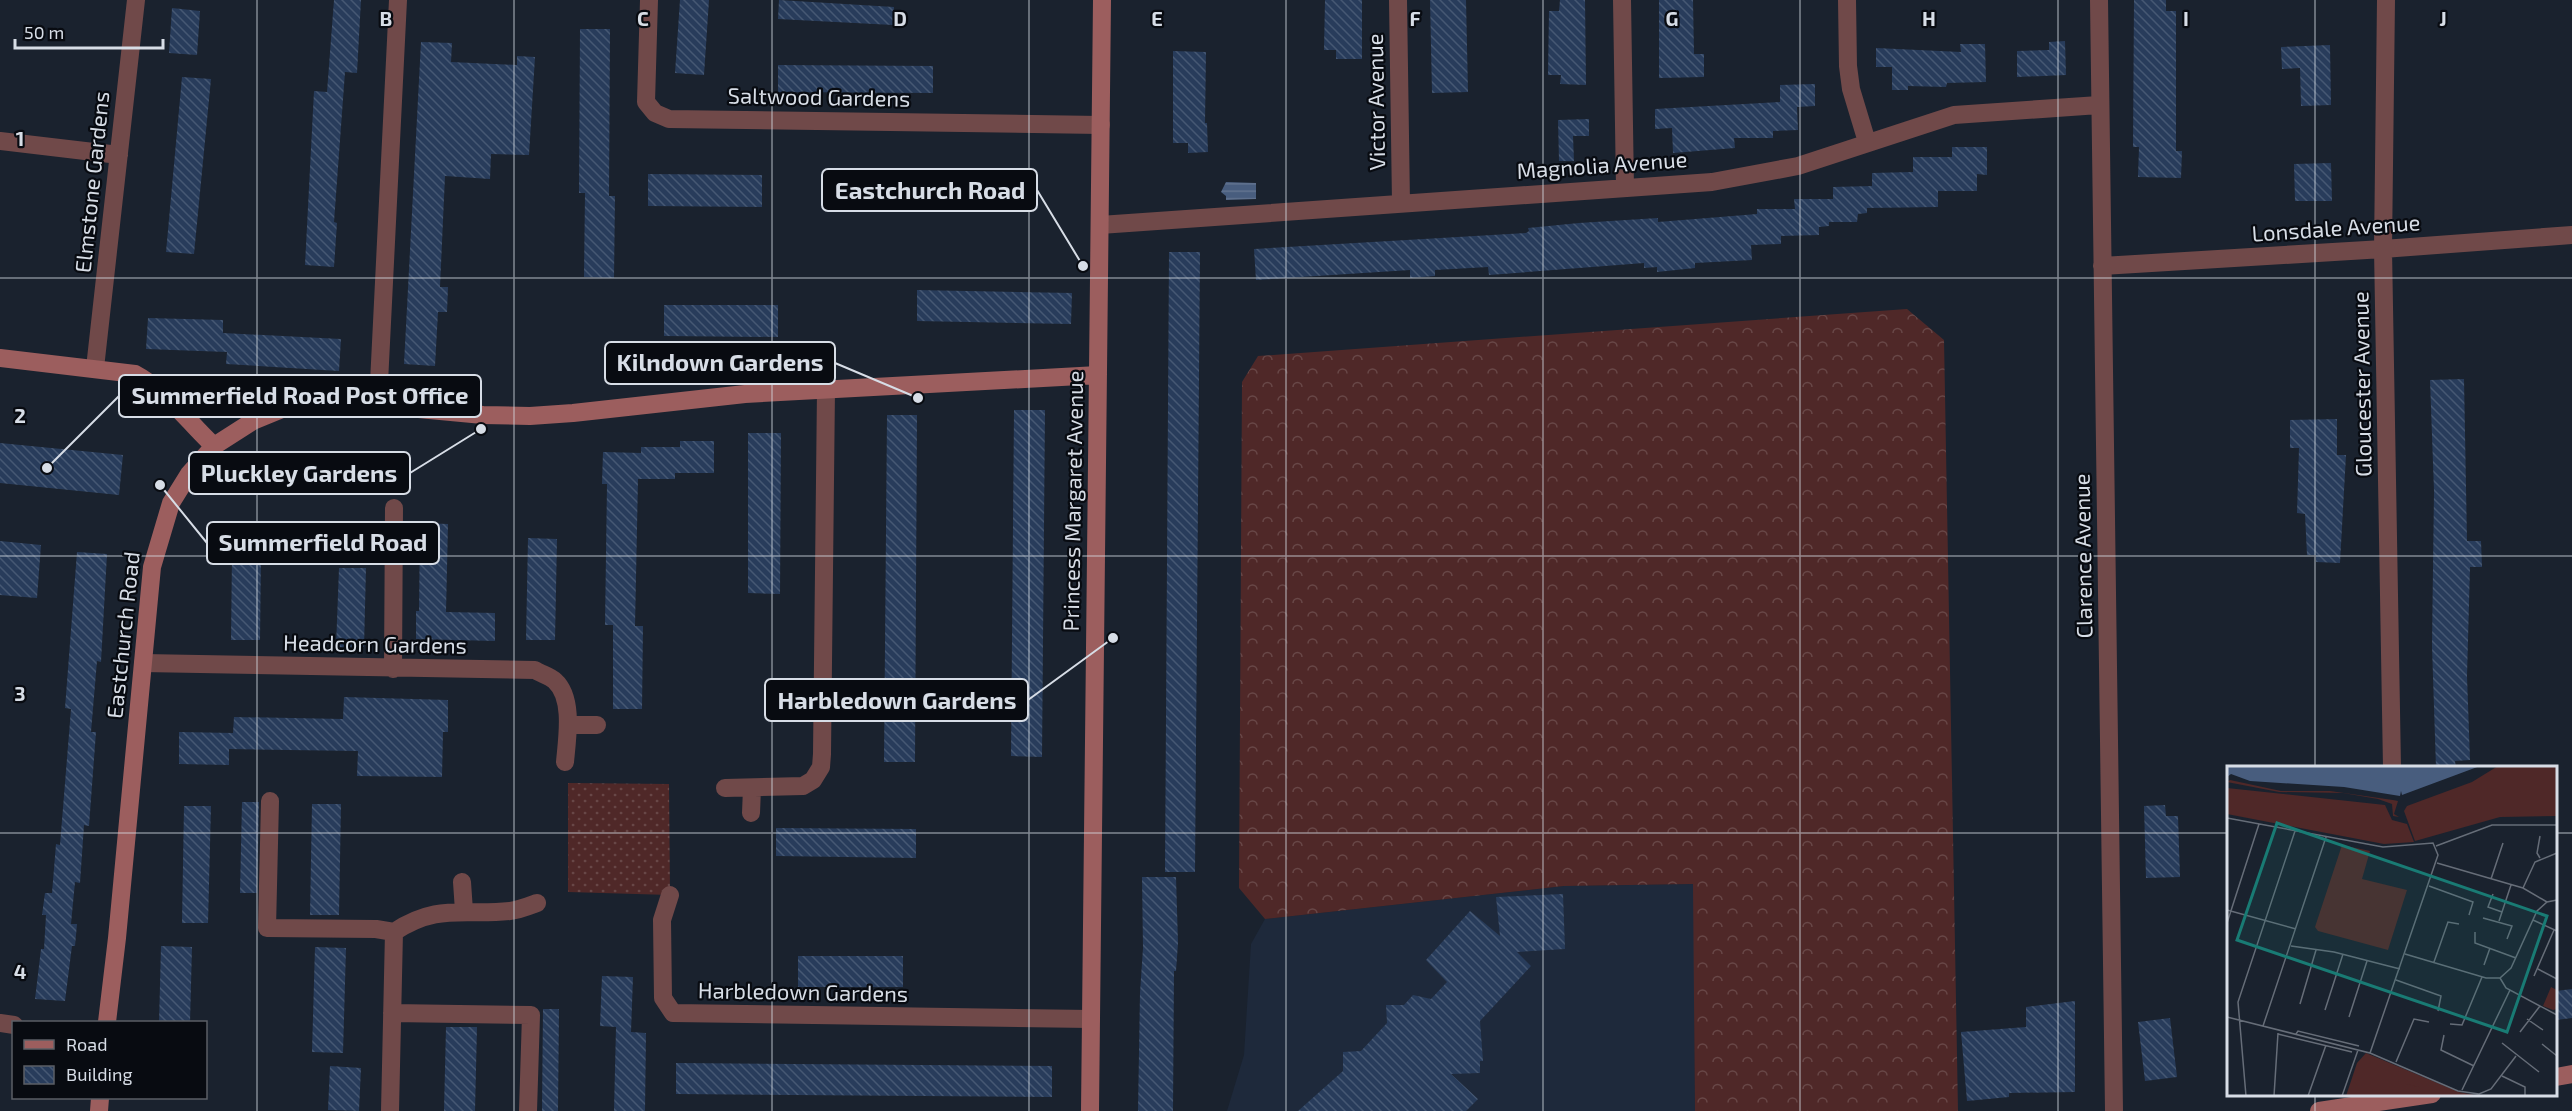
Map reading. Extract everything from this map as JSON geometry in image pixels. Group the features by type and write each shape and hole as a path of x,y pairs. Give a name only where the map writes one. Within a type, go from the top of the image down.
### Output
{"street":[{"name":"Elmstone Gardens","path":"95,368 136,0"},
{"path":"378,403 398,0"},
{"name":"Saltwood Gardens","path":"649,0 646,102 655,113 669,119 1101,124"},
{"name":"Princess Margaret Avenue","path":"1090,1111 1102,0"},
{"name":"Victor Avenue","path":"1398,0 1401,203"},
{"path":"1623,0 1625,188"},
{"path":"1847,0 1848,66 1851,89 1867,142"},
{"name":"Clarence Avenue","path":"2099,0 2114,1111"},
{"name":"Gloucester Avenue","path":"2386,0 2383,249 2392,766"},
{"name":"Magnolia Avenue","path":"1100,225 1712,182 1798,166 1954,115 2099,105"},
{"path":"0,141 119,155"},
{"name":"Lonsdale Avenue","path":"2102,266 2572,235"},
{"path":"0,358 135,374 149,382 214,446"},
{"name":"Eastchurch Road","path":"106,1021 117,938 152,567 159,537 176,494 189,474 214,446 253,421 292,405 333,401 378,403 483,415 530,416 745,394 1098,375"},
{"path":"724,789 803,786 813,780 821,767 825,687 826,389"},
{"path":"393,669 394,508"},
{"path":"367,535 394,537"},
{"name":"Headcorn Gardens","path":"143,663 535,670 554,680 563,691 569,725 565,762"},
{"path":"569,725 597,725"},
{"path":"751,813 752,788"},
{"path":"270,801 267,928 376,929 393,932 412,920 436,913 512,911 537,903"},
{"path":"462,882 464,911"},
{"name":"Harbledown Gardens","path":"670,895 662,920 663,998 673,1013 1090,1019"},
{"path":"390,1111 393,932"},
{"path":"392,1013 531,1015 528,1111"},
{"path":"2557,1077 2572,1074"},
{"path":"2319,1111 2414,1096"}],"shaded area":[{"path":"1226,182 1256,183 1256,199 1226,200 1226,196 1221,192"},
{"path":"1694,884 1695,1111 1227,1111 1244,1055 1251,944 1265,919 1564,886"}],"green space":[{"path":"1907,309 1944,340 1958,1111 1695,1111 1693,884 1564,886 1265,919 1239,888 1242,382 1258,356"},
{"path":"568,783 669,784 670,895 568,892"}],"building":[{"path":"334,0 361,0 357,73 345,72 334,222 337,223 334,267 305,265 314,91 327,92"},
{"path":"680,0 709,0 704,75 675,73"},
{"path":"779,0 894,7 893,25 778,19"},
{"path":"1325,0 1362,0 1362,59 1336,59 1336,50 1324,50"},
{"path":"1430,0 1466,0 1468,92 1432,93"},
{"path":"1560,0 1585,0 1586,85 1560,84 1561,75 1548,75 1549,11 1559,11"},
{"path":"1659,0 1693,0 1694,54 1704,54 1704,77 1659,78"},
{"path":"2134,0 2166,0 2166,11 2176,11 2176,151 2182,151 2181,178 2138,177 2139,147 2133,147"},
{"path":"172,8 200,11 197,55 169,53"},
{"path":"580,29 610,29 609,196 615,196 614,278 584,277 585,193 579,193"},
{"path":"2065,41 2066,75 2017,77 2017,51 2049,50 2049,42"},
{"path":"421,42 452,43 451,62 517,65 517,56 535,57 529,155 491,154 490,179 445,176 440,287 448,287 447,312 438,312 435,366 404,364"},
{"path":"1960,44 1985,44 1986,82 1947,83 1946,87 1908,86 1908,90 1892,90 1892,67 1876,67 1876,48 1961,52"},
{"path":"2330,45 2331,105 2301,106 2300,68 2282,69 2281,47"},
{"path":"1173,51 1206,52 1205,123 1207,123 1208,152 1188,153 1188,143 1173,143"},
{"path":"778,65 933,66 933,93 778,92"},
{"path":"182,77 211,79 194,254 166,252"},
{"path":"1815,84 1815,106 1797,107 1798,130 1773,131 1773,138 1734,138 1735,148 1673,153 1672,128 1655,129 1655,109 1780,102 1780,85"},
{"path":"1589,119 1589,136 1573,136 1574,161 1559,161 1558,120"},
{"path":"1952,147 1987,147 1987,175 1977,174 1977,191 1938,191 1938,207 1867,208 1867,213 1858,214 1857,222 1829,222 1829,226 1819,227 1819,235 1781,236 1781,244 1751,245 1752,260 1695,263 1695,268 1657,272 1657,267 1644,268 1644,263 1489,275 1488,267 1435,270 1435,276 1410,278 1410,270 1256,280 1254,249 1526,233 1529,231 1528,228 1579,223 1658,218 1658,222 1757,214 1757,209 1795,209 1794,199 1833,199 1833,187 1872,186 1872,173 1913,172 1913,157 1952,157"},
{"path":"2331,163 2332,201 2295,201 2294,164"},
{"path":"648,174 762,175 762,207 648,206"},
{"path":"1169,252 1200,252 1195,872 1165,872"},
{"path":"917,290 1072,293 1071,324 917,321"},
{"path":"664,305 778,305 778,337 664,336"},
{"path":"148,318 223,320 223,333 341,339 339,371 226,364 227,352 146,349"},
{"path":"2464,379 2467,541 2481,541 2482,567 2470,567 2467,676 2470,760 2455,761 2456,766 2436,766 2432,646 2434,491 2430,380"},
{"path":"1014,410 1045,410 1042,757 1011,756"},
{"path":"887,415 917,415 915,762 884,762"},
{"path":"2337,419 2337,455 2346,455 2340,563 2316,562 2316,555 2307,555 2305,514 2297,513 2299,448 2290,448 2290,420"},
{"path":"748,433 781,433 780,594 748,593"},
{"path":"680,441 714,441 714,473 675,473 675,479 638,479 635,626 643,626 642,709 613,709 613,625 605,625 607,484 602,484 603,452 641,453 641,447 680,447"},
{"path":"0,443 123,455 119,495 0,483"},
{"path":"420,523 448,524 446,612 495,613 495,641 416,639 416,611 419,611"},
{"path":"528,538 557,539 555,640 526,640"},
{"path":"0,541 41,545 37,598 0,595"},
{"path":"77,552 107,554 101,662 97,661 91,732 96,732 89,826 84,825 80,883 75,882 71,924 77,924 65,1001 35,999 41,949 44,949 46,915 42,915 45,893 52,893 56,844 60,845 71,709 65,708"},
{"path":"232,555 261,555 260,640 231,640"},
{"path":"339,568 366,568 364,647 336,647"},
{"path":"344,697 448,700 448,732 443,732 442,777 357,776 358,751 229,749 229,765 179,764 179,732 233,733 234,717 343,719"},
{"path":"242,802 259,802 257,893 240,893"},
{"path":"312,804 341,804 339,915 310,915"},
{"path":"2165,805 2166,816 2178,816 2180,877 2146,878 2144,806"},
{"path":"184,806 211,806 208,923 182,923"},
{"path":"776,828 916,829 916,858 776,856"},
{"path":"1142,877 1176,877 1178,943 1176,971 1174,971 1173,1111 1138,1111 1143,948"},
{"path":"1563,894 1565,949 1517,952 1531,966 1480,1021 1483,1061 1480,1061 1480,1073 1451,1074 1478,1099 1466,1111 1298,1111 1343,1071 1343,1052 1361,1051 1387,1023 1386,1005 1404,1005 1413,995 1431,999 1447,982 1426,960 1470,911 1500,936 1496,897"},
{"path":"161,946 192,947 190,1021 159,1021"},
{"path":"315,947 346,948 343,1053 312,1052"},
{"path":"798,956 903,956 903,987 798,987"},
{"path":"602,976 633,977 631,1032 646,1033 645,1111 614,1111 616,1027 600,1026"},
{"path":"2572,989 2572,1018 2557,1020 2557,991"},
{"path":"2075,1001 2075,1092 2009,1093 2009,1097 1967,1101 1961,1032 2026,1027 2026,1007"},
{"path":"543,1009 559,1009 558,1111 542,1111"},
{"path":"2170,1018 2177,1077 2145,1081 2138,1022"},
{"path":"446,1027 477,1027 475,1111 444,1111"},
{"path":"676,1063 1052,1066 1052,1097 676,1094"},
{"path":"330,1066 361,1068 359,1111 328,1110"}],"place":[{"name":"Eastchurch Road","path":"1083,266"},
{"name":"Kilndown Gardens","path":"918,398"},
{"name":"Pluckley Gardens","path":"481,429"},
{"name":"Summerfield Road Post Office","path":"47,468"},
{"name":"Summerfield Road","path":"160,485"},
{"name":"Harbledown Gardens","path":"1113,638"}]}
